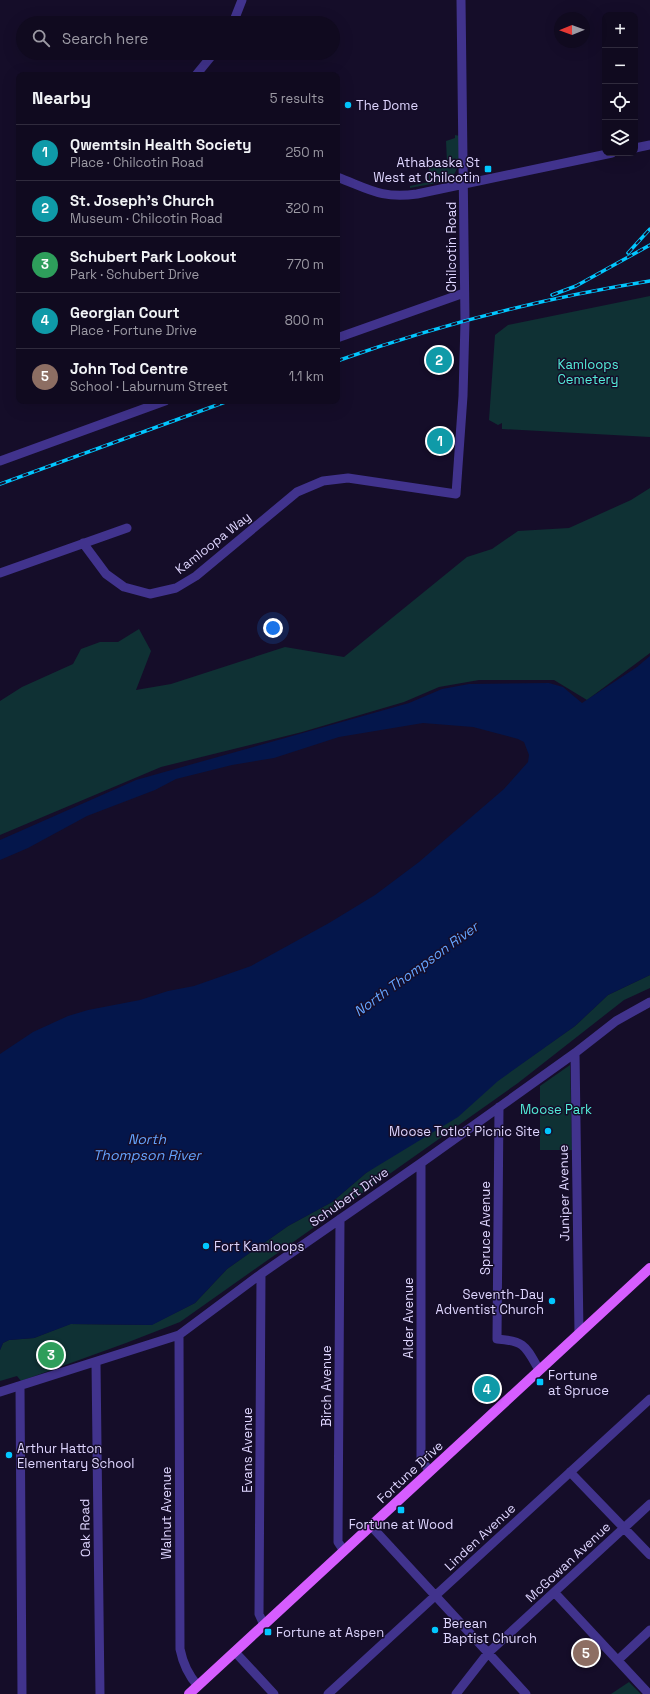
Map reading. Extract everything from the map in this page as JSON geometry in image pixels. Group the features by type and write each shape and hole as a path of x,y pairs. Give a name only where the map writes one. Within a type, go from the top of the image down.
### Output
{"main road":[{"name":"Fortune Drive","path":"189,1694 650,1268"}],"street":[{"path":"235,16 242,0"},
{"name":"Chilcotin Road","path":"456,494 463,396 464,293 461,0"},
{"path":"198,72 208,60"},
{"path":"638,147 650,145"},
{"path":"340,178 372,192 399,196 463,185 602,155"},
{"path":"340,337 464,293"},
{"path":"0,461 157,404"},
{"name":"Kamloopa Way","path":"83,543 106,574 124,587 150,594 176,588 196,576 297,492 323,481 348,478 456,494"},
{"path":"0,573 127,528"},
{"name":"Schubert Drive","path":"0,1392 179,1335 261,1274 421,1163 575,1053 616,1021 650,1002"},
{"name":"Juniper Avenue","path":"575,1053 579,1334"},
{"name":"Spruce Avenue","path":"499,1107 497,1339 514,1340 526,1347 538,1368 538,1371"},
{"name":"Alder Avenue","path":"421,1163 421,1458 429,1471"},
{"name":"Birch Avenue","path":"340,1220 338,1542 344,1551"},
{"name":"Evans Avenue","path":"261,1274 259,1614 264,1625"},
{"name":"Walnut Avenue","path":"179,1335 180,1649 182,1661 189,1676 198,1686"},
{"name":"Oak Road","path":"96,1362 100,1694"},
{"path":"20,1386 22,1694"},
{"name":"Linden Avenue","path":"328,1694 650,1399"},
{"path":"570,1472 650,1555"},
{"name":"McGowan Avenue","path":"456,1694 488,1653 650,1504"},
{"path":"371,1526 526,1694"},
{"path":"555,1593 649,1694"},
{"path":"618,1660 650,1630"},
{"path":"235,1652 274,1694"}],"green space":[{"path":"455,135 460,136 459,152 456,171 452,177 437,183 410,188 410,186 429,182 429,167 436,167 436,162 447,162 446,141 455,138"},
{"name":"Kamloops Cemetery","path":"650,296 650,437 502,429 502,423 498,425 489,420 495,335 508,325"},
{"path":"650,488 650,653 587,700 554,680 479,680 439,687 404,702 302,732 161,767 0,835 0,701 22,687 73,664 81,649 100,642 118,642 139,629 151,651 136,690 171,684 285,647 344,657 467,557 492,549 518,531 569,528 631,500"},
{"path":"650,975 650,988 624,1000 518,1083 180,1322 21,1381 17,1376 0,1381 0,1350 3,1343 9,1340 34,1338 70,1324 151,1325 195,1303 227,1269 288,1226 332,1202 366,1173 575,1026 608,995"},
{"name":"Moose Park","path":"570,1065 572,1150 540,1150 540,1086"},
{"path":"629,1682 641,1694 611,1694"}],"water":[{"name":"North Thompson River","path":"650,656 650,975 608,995 575,1026 498,1081 458,1117 366,1173 332,1202 288,1226 227,1269 195,1303 152,1325 71,1324 34,1338 9,1340 3,1343 0,1350 0,1054 33,1032 68,1016 88,1010 140,1000 168,991 194,986 251,966 329,923 375,895 419,862 504,789 528,762 529,755 524,742 518,739 473,727 423,723 339,737 274,758 232,765 176,779 155,790 87,816 28,848 0,860 0,840 136,780 409,703 442,689 469,684 549,683 563,687 582,703 637,667"}],"railway":[{"path":"628,253 650,229"},
{"path":"552,295 576,286 650,245"},
{"path":"340,360 452,324 531,304 650,281"},
{"path":"0,484 220,404"}],"place":[{"name":"The Dome","path":"348,105"},
{"name":"Athabaska St West at Chilcotin","path":"488,169"},
{"name":"St. Joseph's Church","path":"439,360"},
{"name":"Qwemtsin Health Society","path":"440,441"},
{"name":"Moose Totlot Picnic Site","path":"548,1131"},
{"name":"Fort Kamloops","path":"206,1246"},
{"name":"Seventh-Day Adventist Church","path":"552,1301"},
{"name":"Schubert Park Lookout","path":"51,1355"},
{"name":"Fortune at Spruce","path":"540,1382"},
{"name":"Georgian Court","path":"487,1389"},
{"name":"Arthur Hatton Elementary School","path":"9,1455"},
{"name":"Fortune at Wood","path":"401,1510"},
{"name":"Berean Baptist Church","path":"435,1630"},
{"name":"Fortune at Aspen","path":"268,1632"},
{"name":"John Tod Centre","path":"586,1653"}]}
